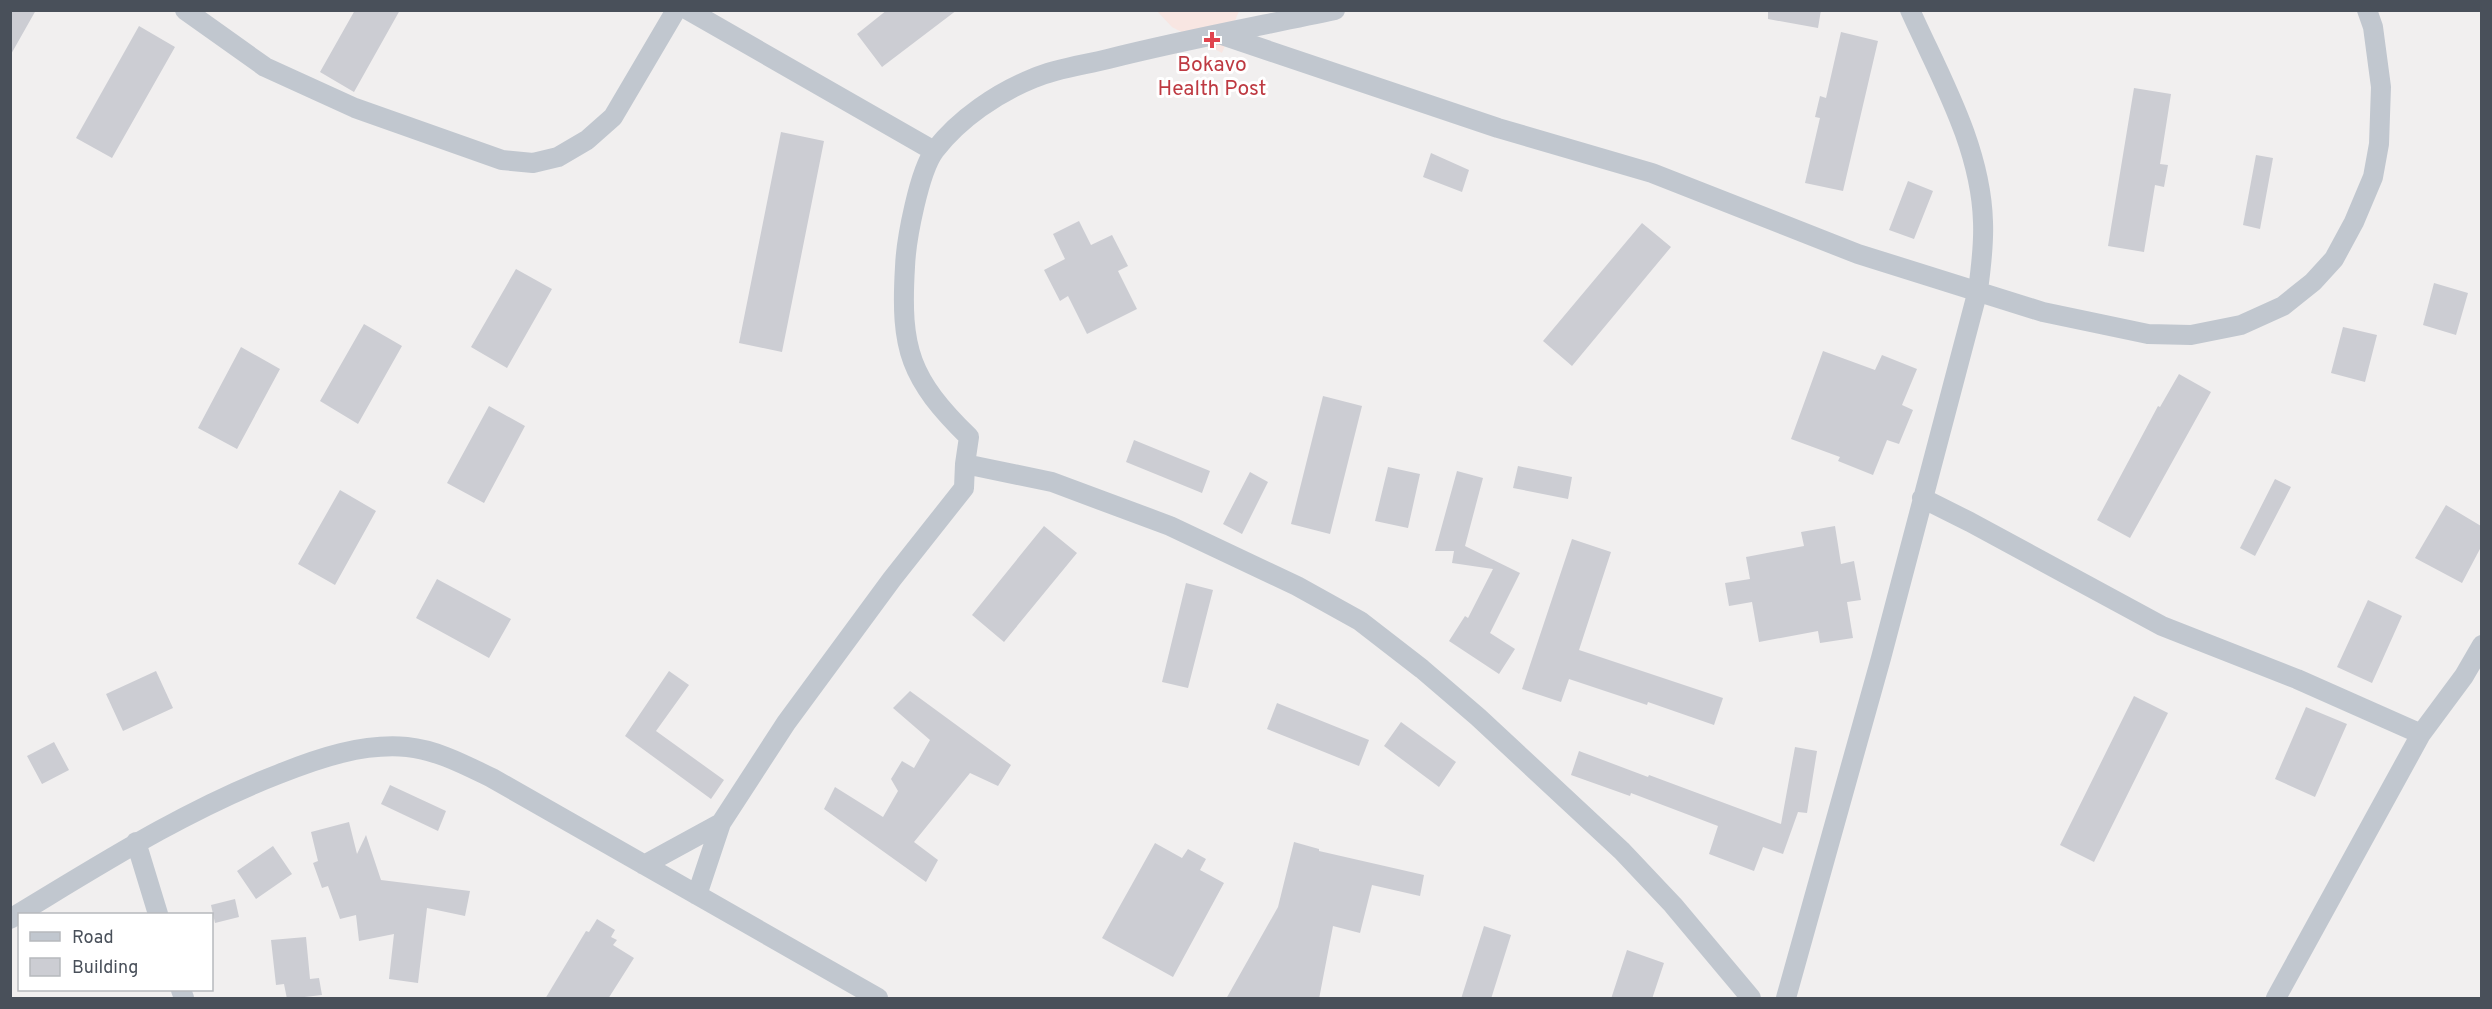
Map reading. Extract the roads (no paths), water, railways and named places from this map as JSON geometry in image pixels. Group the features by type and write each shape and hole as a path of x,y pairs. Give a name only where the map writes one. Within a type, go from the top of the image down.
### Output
{"street":[{"path":"185,10 265,67 355,108 502,160 533,163 558,157 578,146 613,117 676,10"},
{"path":"688,10 934,151"},
{"path":"697,895 721,823 786,723 964,488 969,437 944,412 922,381 911,359 904,330 906,250 924,173 934,151 976,110 1035,77 1148,49 1335,10"},
{"path":"1786,999 1881,658 1977,290 1983,254 1983,220 1975,162 1948,94 1910,10"},
{"path":"1219,34 1498,128 1652,173 1858,254 2043,312 2148,334 2191,335 2241,325 2283,306 2313,282 2334,260 2354,222 2373,177 2379,144 2381,87 2373,27 2367,10"},
{"path":"965,464 1052,482 1170,526 1297,586 1360,621 1422,669 1478,717 1622,850 1673,905 1751,999"},
{"path":"1922,498 2162,626 2297,679 2421,734"},
{"path":"2276,999 2421,734 2464,676 2481,645"},
{"path":"20,913 190,812 295,767 364,748 408,747 433,752 461,763 878,999"},
{"path":"644,865 721,823"},
{"path":"136,842 157,913"}],"place":[{"name":"Bokavo Health Post","path":"1212,40"}]}
